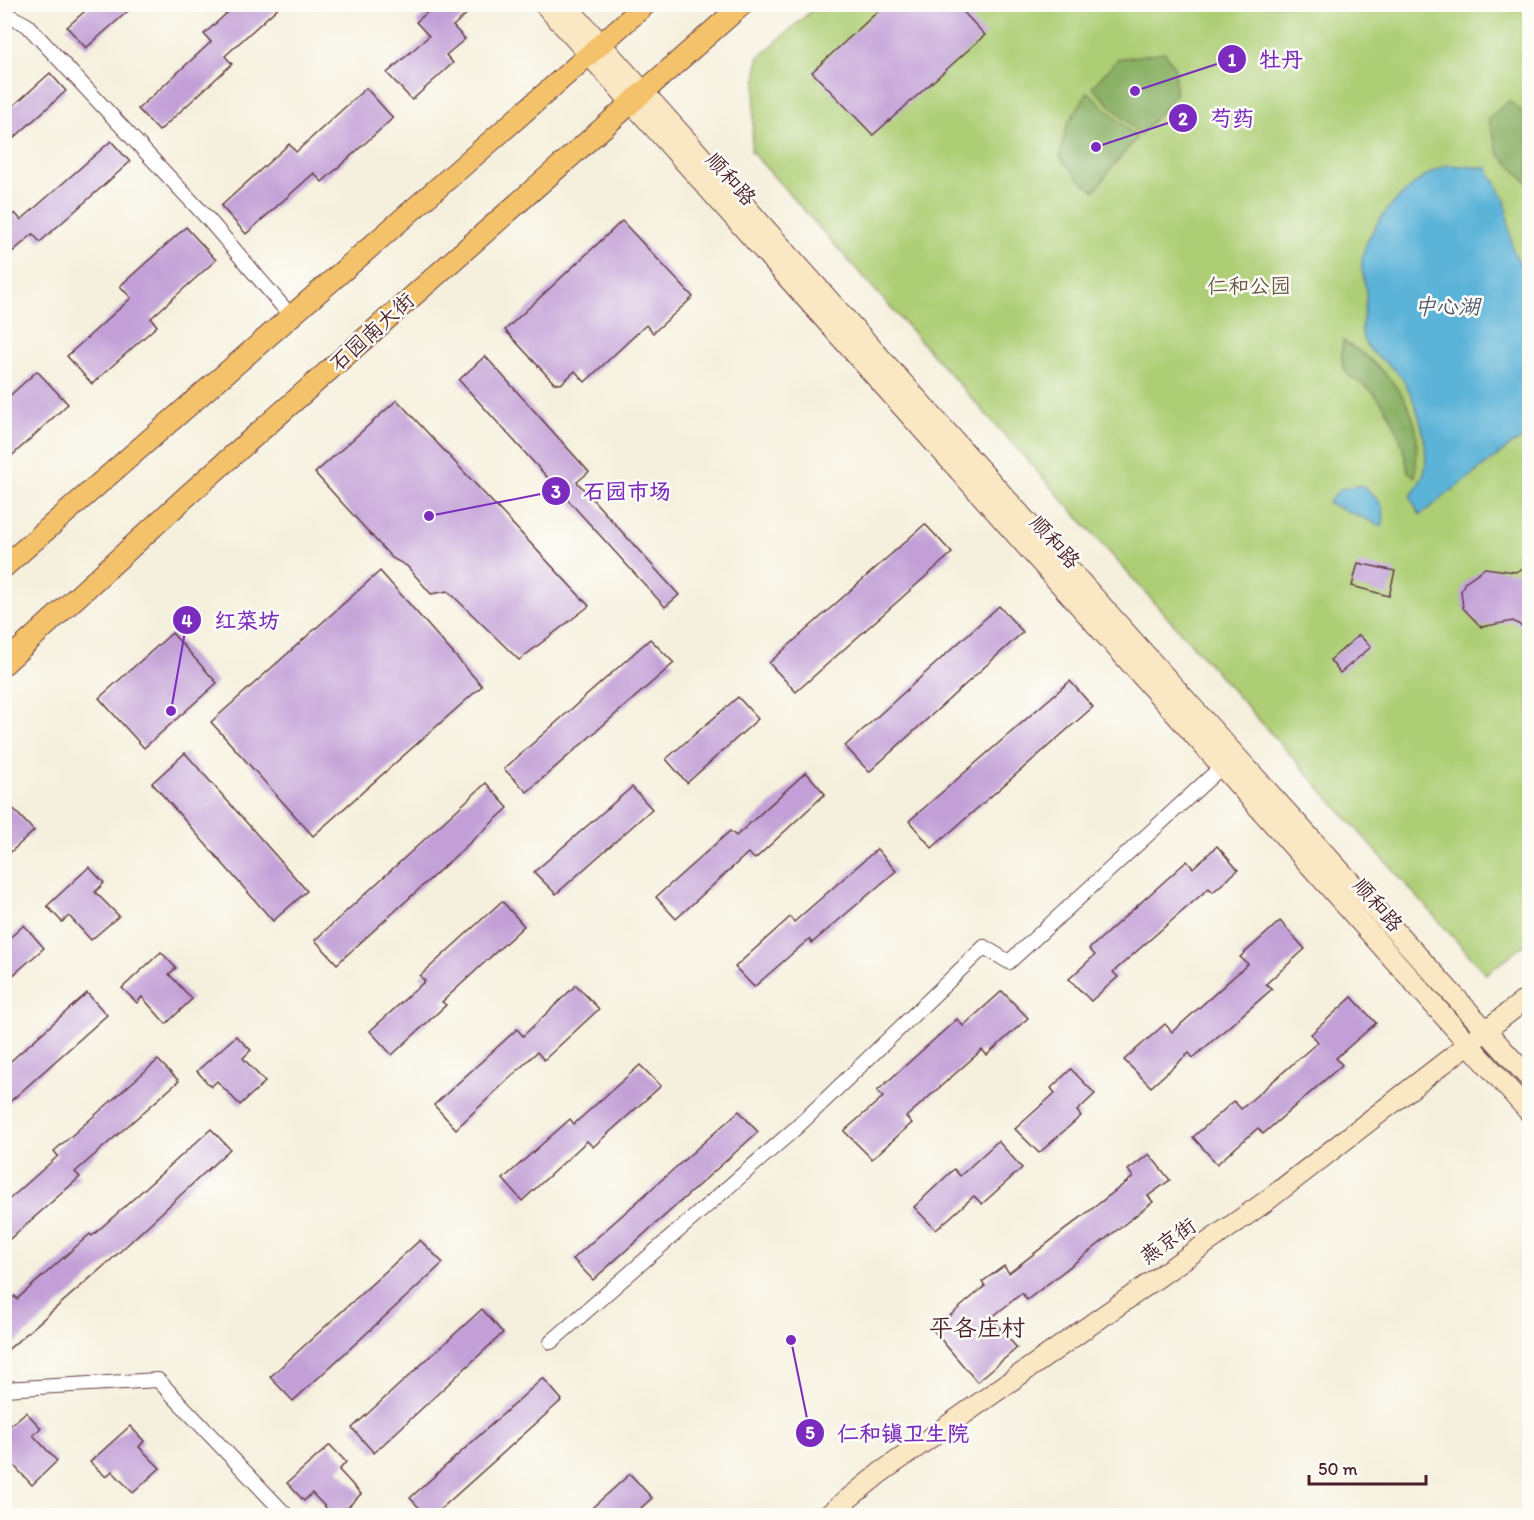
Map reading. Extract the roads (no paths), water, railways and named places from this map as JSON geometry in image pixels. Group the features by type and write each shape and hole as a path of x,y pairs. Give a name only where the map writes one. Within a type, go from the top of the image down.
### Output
{"main road":[{"name":"顺和路","path":"544,4 595,51 638,98 784,272 1229,760 1530,1079"},
{"name":"顺和路","path":"565,4 595,51"},
{"path":"4,567 646,4"},
{"name":"石园南大街","path":"4,664 188,495 743,4"},
{"name":"顺和路","path":"1229,760 1468,1044 1530,1113"},
{"name":"燕京街","path":"827,1515 880,1473 1265,1202 1530,996"}],"street":[{"path":"4,13 27,25 209,220 290,315"},
{"path":"551,1342 797,1127 984,947 1009,962 1229,760"},
{"path":"4,1389 158,1380 287,1515"}],"water":[{"name":"中心湖","path":"1447,165 1487,168 1505,200 1512,248 1529,283 1529,435 1514,443 1420,515 1410,497 1424,473 1426,462 1420,419 1402,378 1372,352 1363,338 1366,293 1362,265 1372,232 1393,204 1420,180"},
{"path":"1360,485 1371,493 1382,507 1382,526 1328,503 1340,489"}],"place":[{"name":"牡丹","path":"1135,91"},
{"name":"芍药","path":"1096,147"},
{"name":"石园市场","path":"429,516"},
{"name":"红菜坊","path":"171,711"},
{"name":"仁和镇卫生院","path":"791,1340"}],"district":[{"name":"平各庄村","path":"977,1328"}],"park label":[{"name":"仁和公园","path":"1249,286"}]}
